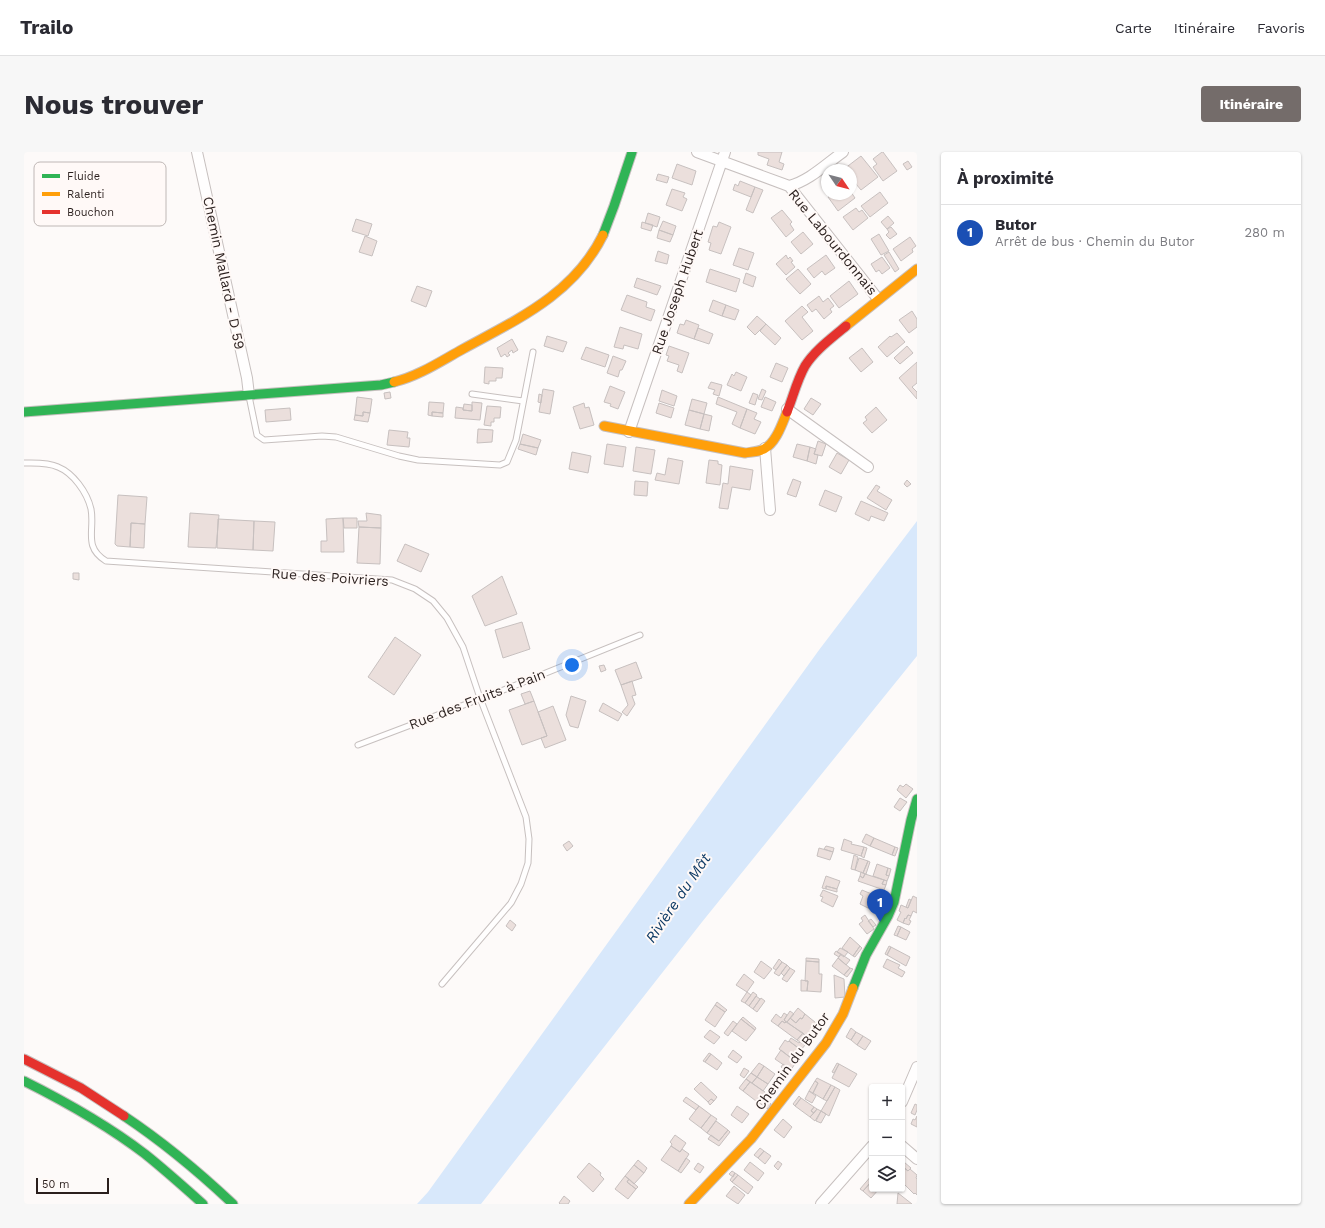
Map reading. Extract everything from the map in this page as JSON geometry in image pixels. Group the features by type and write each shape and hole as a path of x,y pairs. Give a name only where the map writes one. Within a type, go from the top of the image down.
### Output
{"main road":[{"path":"24,412 381,385 401,380 421,371 520,317 540,305 569,282 590,258 605,232 632,152"},
{"path":"604,426 745,453 756,452 765,448 773,441 778,432 799,376 815,353 878,299 917,269"},
{"name":"Chemin du Butor","path":"689,1204 751,1139 826,1043 841,1019 866,955 888,916 894,902 911,820 917,799"},
{"path":"24,1059 80,1087 136,1124 187,1163 233,1204"},
{"path":"24,1081 81,1111 111,1130 150,1158 203,1204"}],"street":[{"name":"Chemin Mallard - D 59","path":"197,152 247,378 249,395"},
{"name":"Rue Labourdonnais","path":"697,152 723,156 788,186 878,299"},
{"path":"788,186 805,180 843,152"},
{"name":"Rue Joseph Hubert","path":"629,432 723,156"},
{"path":"787,409 868,467"},
{"path":"765,448 770,510"},
{"path":"905,1095 917,1067"},
{"path":"821,1204 869,1149"},
{"path":"905,1149 917,1159"}],"lane":[{"path":"249,395 257,435 264,440 322,436 336,437 399,456 418,460 500,465 507,462 516,440 533,352"},
{"path":"472,394 523,401"},
{"name":"Rue des Poivriers","path":"24,463 57,466 76,479 91,509 91,543 94,551 100,558 106,561 392,580 415,589 432,601 447,618 463,648 480,698 526,817 529,839 528,863 522,884 511,903 442,984"},
{"name":"Rue des Fruits à Pain","path":"358,745 640,635"}],"water":[{"name":"Rivière du Mât","path":"917,521 917,656 702,922 481,1204 417,1204 428,1192 819,650"}],"building":[{"path":"758,152 782,152 779,162 784,164 782,170 767,165 769,159 758,155"},
{"path":"882,152 897,171 883,181 873,167 877,164 873,159"},
{"path":"861,156 878,177 861,190 857,185 857,164 851,164"},
{"path":"908,161 912,167 907,170 903,164"},
{"path":"677,164 696,171 692,185 672,178"},
{"path":"658,174 669,177 667,183 656,180"},
{"path":"740,181 755,187 751,197 733,190 735,184 738,186"},
{"path":"755,187 763,190 753,213 746,210"},
{"path":"672,189 685,193 683,197 687,199 682,211 666,205"},
{"path":"880,192 888,203 870,217 861,206"},
{"path":"830,200 852,200 838,211"},
{"path":"856,208 859,212 862,210 868,218 853,230 843,217"},
{"path":"782,210 792,222 790,224 794,230 786,237 771,218"},
{"path":"648,213 660,217 657,227 645,223"},
{"path":"888,216 894,223 887,229 881,222"},
{"path":"356,219 372,224 368,236 352,231"},
{"path":"663,221 676,226 673,235 659,230"},
{"path":"642,222 653,225 651,231 641,228"},
{"path":"719,222 731,227 721,254 709,250 711,243 708,242 713,226 717,227"},
{"path":"891,227 897,234 890,239 886,235 889,232 887,229"},
{"path":"659,230 673,235 670,242 657,238"},
{"path":"803,232 813,244 801,254 791,242"},
{"path":"879,234 889,251 881,255 871,239"},
{"path":"365,236 377,241 372,256 359,252"},
{"path":"910,237 916,246 912,249 913,252 901,261 893,249"},
{"path":"739,248 754,253 748,270 733,265"},
{"path":"658,251 669,255 667,264 655,261"},
{"path":"889,252 899,269 895,272 884,255"},
{"path":"786,255 788,259 790,257 793,261 791,262 795,267 786,275 776,264"},
{"path":"826,255 835,268 825,275 822,271 814,278 807,269"},
{"path":"882,257 890,268 882,274 879,270 876,272 871,264"},
{"path":"710,269 740,279 736,292 706,282"},
{"path":"798,269 811,284 800,294 786,279"},
{"path":"746,273 756,277 753,287 743,283"},
{"path":"637,278 661,286 657,295 634,287"},
{"path":"849,281 858,294 839,308 830,296"},
{"path":"417,286 432,291 426,307 411,301"},
{"path":"627,295 647,302 646,307 655,310 651,321 621,310"},
{"path":"819,296 823,302 828,298 834,306 830,309 832,312 824,319 816,309 812,312 807,305"},
{"path":"713,300 726,305 722,316 709,311"},
{"path":"726,305 739,310 735,320 722,316"},
{"path":"802,306 808,312 802,317 813,331 802,340 785,321"},
{"path":"912,311 917,319 917,327 909,333 899,320"},
{"path":"757,316 766,324 755,335 747,327"},
{"path":"686,320 699,325 694,339 677,333 680,324 684,325"},
{"path":"766,324 781,338 775,345 760,331"},
{"path":"620,327 642,334 638,349 624,345 623,349 614,347"},
{"path":"698,328 713,334 709,344 694,339"},
{"path":"897,333 905,342 887,357 878,347 890,336 891,337"},
{"path":"547,336 567,342 563,352 544,346"},
{"path":"512,339 518,350 513,353 512,350 508,353 510,355 507,357 505,354 501,357 497,348"},
{"path":"669,346 689,353 682,373 677,371 679,365 667,361 669,356 666,355"},
{"path":"907,346 913,353 900,364 894,358"},
{"path":"586,347 609,355 605,367 581,359"},
{"path":"862,348 873,362 861,372 849,358"},
{"path":"613,356 626,361 622,370 620,370 618,377 607,373"},
{"path":"917,362 917,383 912,387 917,392 917,399 899,378"},
{"path":"776,363 788,368 782,382 770,377"},
{"path":"485,367 503,368 502,378 496,378 496,381 489,381 489,384 484,383"},
{"path":"736,372 747,377 741,391 727,385 732,374 734,376"},
{"path":"711,382 722,385 719,396 713,394 715,390 708,388"},
{"path":"610,386 625,392 618,409 610,406 611,404 604,402"},
{"path":"543,389 554,391 550,414 539,412"},
{"path":"762,389 766,391 762,400 758,399"},
{"path":"662,390 677,396 674,406 659,401"},
{"path":"390,392 391,398 385,399 384,393"},
{"path":"753,393 758,395 755,405 749,403"},
{"path":"539,394 542,395 541,403 538,402"},
{"path":"357,397 372,399 370,413 363,412 363,416 355,415"},
{"path":"718,397 747,409 740,428 732,424 737,412 716,404"},
{"path":"765,397 776,402 772,411 761,407"},
{"path":"811,398 821,404 813,415 804,409"},
{"path":"692,399 707,403 704,414 689,410"},
{"path":"429,402 444,403 443,413 432,412 432,416 428,415"},
{"path":"472,402 482,403 480,420 455,418 456,407 463,408 463,410 472,411"},
{"path":"584,403 585,408 589,407 594,425 580,429 573,407"},
{"path":"659,403 674,408 671,418 656,413"},
{"path":"464,404 472,405 472,411 463,410"},
{"path":"487,406 501,407 500,418 494,418 494,422 491,422 491,426 484,425"},
{"path":"876,407 887,420 872,433 863,423 867,420 865,417"},
{"path":"290,408 291,420 266,422 265,410"},
{"path":"747,409 757,413 754,419 761,422 755,434 740,428"},
{"path":"689,410 704,414 700,429 685,425"},
{"path":"363,412 370,413 368,422 354,420 355,415 363,416"},
{"path":"432,412 443,413 443,417 432,416"},
{"path":"704,414 712,416 709,431 700,429"},
{"path":"478,429 493,430 492,442 477,443"},
{"path":"389,430 408,432 407,438 410,438 409,447 387,445"},
{"path":"523,434 541,440 538,448 520,444"},
{"path":"818,441 826,444 822,456 814,454"},
{"path":"520,444 538,448 536,455 518,449"},
{"path":"607,444 626,447 623,467 604,464"},
{"path":"797,444 810,447 807,461 793,457"},
{"path":"636,447 655,450 651,474 633,471"},
{"path":"810,447 816,449 814,454 818,455 816,464 807,461"},
{"path":"572,452 591,456 588,473 569,469"},
{"path":"837,453 849,460 841,474 829,467"},
{"path":"668,458 683,461 679,484 655,480 657,473 665,475"},
{"path":"709,460 718,461 718,464 722,465 720,485 706,483"},
{"path":"730,466 753,470 750,490 732,487 728,509 719,508 723,483 728,484"},
{"path":"793,479 801,482 796,497 787,494"},
{"path":"907,480 911,484 907,487 904,484"},
{"path":"635,481 648,482 647,496 634,495"},
{"path":"876,485 880,487 877,491 892,500 886,510 867,498"},
{"path":"825,490 842,497 836,512 819,505"},
{"path":"118,495 147,497 145,524 131,523 130,547 117,546 115,544"},
{"path":"861,501 888,513 884,521 871,516 869,521 855,514"},
{"path":"190,513 219,515 216,548 188,547"},
{"path":"366,513 381,515 381,528 359,527 358,521 367,521"},
{"path":"343,518 357,518 357,528 344,528"},
{"path":"343,518 344,552 321,552 321,541 327,541 326,519"},
{"path":"218,519 254,521 253,550 217,548"},
{"path":"254,521 275,522 273,551 253,550"},
{"path":"131,523 145,524 144,548 130,547"},
{"path":"359,527 381,528 380,564 357,563"},
{"path":"405,544 429,554 421,572 397,561"},
{"path":"73,573 79,573 79,580 73,579"},
{"path":"502,576 517,614 485,626 472,596"},
{"path":"522,622 530,649 503,658 495,630"},
{"path":"395,637 421,655 394,695 368,677"},
{"path":"636,662 642,678 621,685 615,670"},
{"path":"604,665 606,670 601,672 599,666"},
{"path":"632,681 636,695 632,696 635,704 627,716 622,712 628,705 621,685"},
{"path":"530,691 534,701 525,704 521,694"},
{"path":"571,696 586,701 578,728 570,726 566,715"},
{"path":"534,701 547,736 522,745 509,710"},
{"path":"603,703 622,714 618,721 599,711"},
{"path":"553,706 566,740 545,748 541,738 547,736 538,712"},
{"path":"906,784 913,789 906,798 897,790 900,785 903,787"},
{"path":"900,798 907,802 900,811 894,807"},
{"path":"866,834 874,838 870,846 862,842"},
{"path":"874,838 895,847 892,855 870,846"},
{"path":"844,839 852,842 851,844 864,847 861,856 841,850"},
{"path":"569,841 573,846 567,851 563,845"},
{"path":"826,846 834,848 833,852 824,849"},
{"path":"864,847 867,848 864,858 861,856"},
{"path":"895,847 898,848 895,856 892,855"},
{"path":"819,848 833,852 830,860 817,856"},
{"path":"854,855 858,857 855,870 851,869"},
{"path":"859,858 868,861 863,873 855,870"},
{"path":"868,861 870,862 866,874 863,873"},
{"path":"877,864 888,868 886,875 889,876 887,881 873,876"},
{"path":"888,868 891,869 889,876 886,875"},
{"path":"861,872 865,874 863,878 860,876"},
{"path":"865,874 884,880 882,884 886,885 884,890 858,881 860,876 863,878"},
{"path":"826,876 840,881 837,889 826,886 826,889 822,888"},
{"path":"884,880 887,881 886,885 882,884"},
{"path":"826,886 837,889 837,892 826,889"},
{"path":"823,890 838,896 833,907 821,901 823,897 820,896"},
{"path":"862,890 874,895 868,908 860,904 863,896 860,894"},
{"path":"874,895 876,896 871,909 868,908"},
{"path":"913,896 917,898 917,913 913,911 911,916 908,915 906,919 905,918 903,923 897,920 901,912 899,911 901,905 908,908"},
{"path":"909,899 911,900 908,908 906,907"},
{"path":"865,915 874,929 867,934 859,924 863,921 861,918"},
{"path":"908,915 911,916 909,925 903,923"},
{"path":"871,919 876,925 873,927 868,921"},
{"path":"510,920 516,925 512,931 506,926"},
{"path":"898,926 901,927 897,936 894,935"},
{"path":"901,927 910,932 906,940 897,936"},
{"path":"850,937 860,946 853,956 842,948"},
{"path":"860,946 862,948 855,957 853,956"},
{"path":"889,946 891,947 887,955 885,954"},
{"path":"891,947 910,957 906,966 887,955"},
{"path":"840,948 848,952 844,957 837,952"},
{"path":"836,951 841,954 839,957 834,954"},
{"path":"841,954 850,960 846,965 838,958"},
{"path":"806,958 819,959 819,962 806,961"},
{"path":"838,958 850,968 844,975 832,966"},
{"path":"779,959 782,962 776,970 773,968"},
{"path":"887,959 900,965 898,968 905,972 902,977 883,967"},
{"path":"761,961 772,969 764,979 754,972"},
{"path":"806,961 819,962 819,974 822,974 821,992 807,991 808,981 805,981"},
{"path":"782,962 787,965 779,976 774,973"},
{"path":"787,965 790,968 784,976 781,973"},
{"path":"790,968 795,971 787,982 782,979"},
{"path":"850,968 853,969 847,977 844,975"},
{"path":"744,974 754,982 747,992 736,985"},
{"path":"834,975 844,979 845,997 835,998"},
{"path":"801,980 808,981 807,991 801,991"},
{"path":"747,992 751,995 745,1003 741,1001"},
{"path":"753,992 757,995 749,1006 745,1003"},
{"path":"756,996 760,999 753,1009 749,1006"},
{"path":"761,998 765,1001 757,1012 753,1009"},
{"path":"717,1002 727,1010 725,1012 715,1005"},
{"path":"715,1005 725,1012 715,1027 705,1020"},
{"path":"798,1008 805,1014 802,1019 800,1018 796,1023 790,1018"},
{"path":"790,1011 794,1014 787,1022 784,1020"},
{"path":"784,1013 787,1015 784,1020 786,1022 785,1023 782,1021 778,1026 771,1021 776,1014 781,1018"},
{"path":"805,1014 821,1027 810,1039 787,1022 790,1018 796,1023 800,1018 802,1019"},
{"path":"743,1017 756,1028 755,1030 741,1019"},
{"path":"741,1019 755,1030 746,1041 732,1031"},
{"path":"733,1021 737,1024 728,1036 724,1033"},
{"path":"782,1021 803,1033 797,1040 778,1026"},
{"path":"851,1028 856,1032 851,1040 846,1037"},
{"path":"710,1030 720,1037 714,1044 704,1037"},
{"path":"817,1030 818,1031 812,1040 810,1039"},
{"path":"856,1032 863,1036 857,1045 851,1040"},
{"path":"803,1033 805,1035 800,1042 797,1040"},
{"path":"863,1036 871,1041 865,1050 857,1045"},
{"path":"791,1038 805,1045 801,1050 789,1041"},
{"path":"785,1040 788,1042 789,1041 801,1050 796,1058 792,1056 791,1058 779,1049"},
{"path":"733,1050 742,1057 737,1063 728,1057"},
{"path":"781,1050 796,1062 791,1070 775,1059"},
{"path":"709,1053 711,1054 705,1062 703,1061"},
{"path":"711,1054 722,1063 717,1070 705,1062"},
{"path":"759,1063 764,1066 757,1077 751,1073"},
{"path":"837,1063 839,1064 834,1073 832,1072"},
{"path":"783,1064 791,1070 789,1072 781,1067"},
{"path":"839,1064 857,1074 849,1087 832,1078"},
{"path":"764,1066 775,1074 768,1084 757,1077"},
{"path":"744,1068 749,1071 744,1078 740,1075"},
{"path":"751,1073 757,1077 752,1083 746,1079"},
{"path":"757,1077 768,1084 763,1091 752,1083"},
{"path":"817,1078 831,1085 823,1099 813,1093 818,1083 815,1081"},
{"path":"746,1079 750,1082 743,1091 739,1088"},
{"path":"815,1081 818,1083 813,1093 809,1091"},
{"path":"701,1082 717,1097 714,1101 711,1099 708,1102 694,1089"},
{"path":"750,1082 765,1092 762,1097 760,1096 756,1101 743,1091"},
{"path":"831,1085 835,1087 827,1101 823,1099"},
{"path":"835,1087 840,1090 829,1116 821,1111"},
{"path":"809,1091 816,1096 812,1103 805,1099"},
{"path":"799,1096 801,1098 795,1106 793,1104"},
{"path":"686,1097 699,1106 696,1110 683,1101"},
{"path":"762,1097 771,1104 768,1109 758,1102"},
{"path":"801,1098 814,1107 811,1111 814,1113 810,1117 795,1106"},
{"path":"711,1099 714,1101 710,1105 708,1102"},
{"path":"915,1104 917,1105 917,1110 915,1115 911,1113"},
{"path":"699,1106 711,1115 701,1128 689,1119"},
{"path":"737,1106 749,1114 742,1123 731,1115"},
{"path":"814,1107 817,1109 814,1113 811,1111"},
{"path":"817,1109 821,1111 815,1121 810,1117"},
{"path":"821,1111 826,1114 821,1123 816,1121"},
{"path":"711,1115 717,1119 707,1133 701,1128"},
{"path":"917,1116 917,1127 911,1124 913,1119 915,1120"},
{"path":"783,1119 792,1127 784,1138 774,1130"},
{"path":"716,1121 728,1130 719,1141 707,1133"},
{"path":"728,1130 730,1132 719,1146 708,1139 711,1135 719,1141"},
{"path":"675,1135 686,1143 680,1152 671,1146 672,1144 670,1142"},
{"path":"671,1146 680,1152 682,1149 689,1154 678,1171 661,1160"},
{"path":"760,1148 764,1151 758,1158 754,1155"},
{"path":"764,1151 771,1156 765,1164 758,1158"},
{"path":"686,1158 690,1161 681,1173 678,1171"},
{"path":"638,1160 647,1168 644,1173 634,1165"},
{"path":"778,1161 782,1164 778,1170 774,1166"},
{"path":"750,1162 764,1173 758,1181 744,1170"},
{"path":"589,1163 601,1173 600,1175 604,1179 593,1192 577,1177"},
{"path":"698,1163 704,1167 700,1173 694,1169"},
{"path":"905,1163 911,1168 908,1171 905,1168"},
{"path":"634,1165 644,1173 634,1184 625,1176"},
{"path":"905,1168 908,1171 910,1169 917,1175 917,1195 915,1193 914,1194 905,1185"},
{"path":"732,1171 735,1173 733,1177 729,1174"},
{"path":"735,1173 738,1175 732,1182 730,1180"},
{"path":"738,1175 753,1187 748,1194 732,1182"},
{"path":"625,1176 629,1179 627,1182 636,1189 628,1199 615,1189"},
{"path":"869,1178 869,1184 863,1191 860,1189"},
{"path":"629,1179 638,1187 636,1189 627,1182"},
{"path":"869,1184 869,1192 876,1192 871,1198 863,1191"},
{"path":"734,1186 745,1195 738,1204 726,1196"},
{"path":"898,1193 912,1204 897,1204"},
{"path":"564,1196 570,1201 568,1204 560,1204 559,1203"}],"traffic: fast":[{"path":"603,235 632,152"},
{"path":"24,412 381,385 394,382"},
{"path":"853,988 866,955 888,916 894,902 911,820 917,799"},
{"path":"24,1081 71,1106 131,1143 203,1204"},
{"path":"124,1116 153,1136 207,1180 233,1204"}],"traffic: slow":[{"path":"394,382 430,368 504,327 543,303 577,273 591,256 603,235"},
{"path":"846,326 917,269"},
{"path":"604,426 745,453 759,451 768,446 778,433 787,412"},
{"path":"689,1204 751,1139 826,1043 843,1014 853,988"}],"traffic: jam":[{"path":"787,412 802,371 809,360 819,349 846,326"},
{"path":"24,1059 81,1088 124,1116"}],"place":[{"name":"Butor","path":"880,922"}]}
